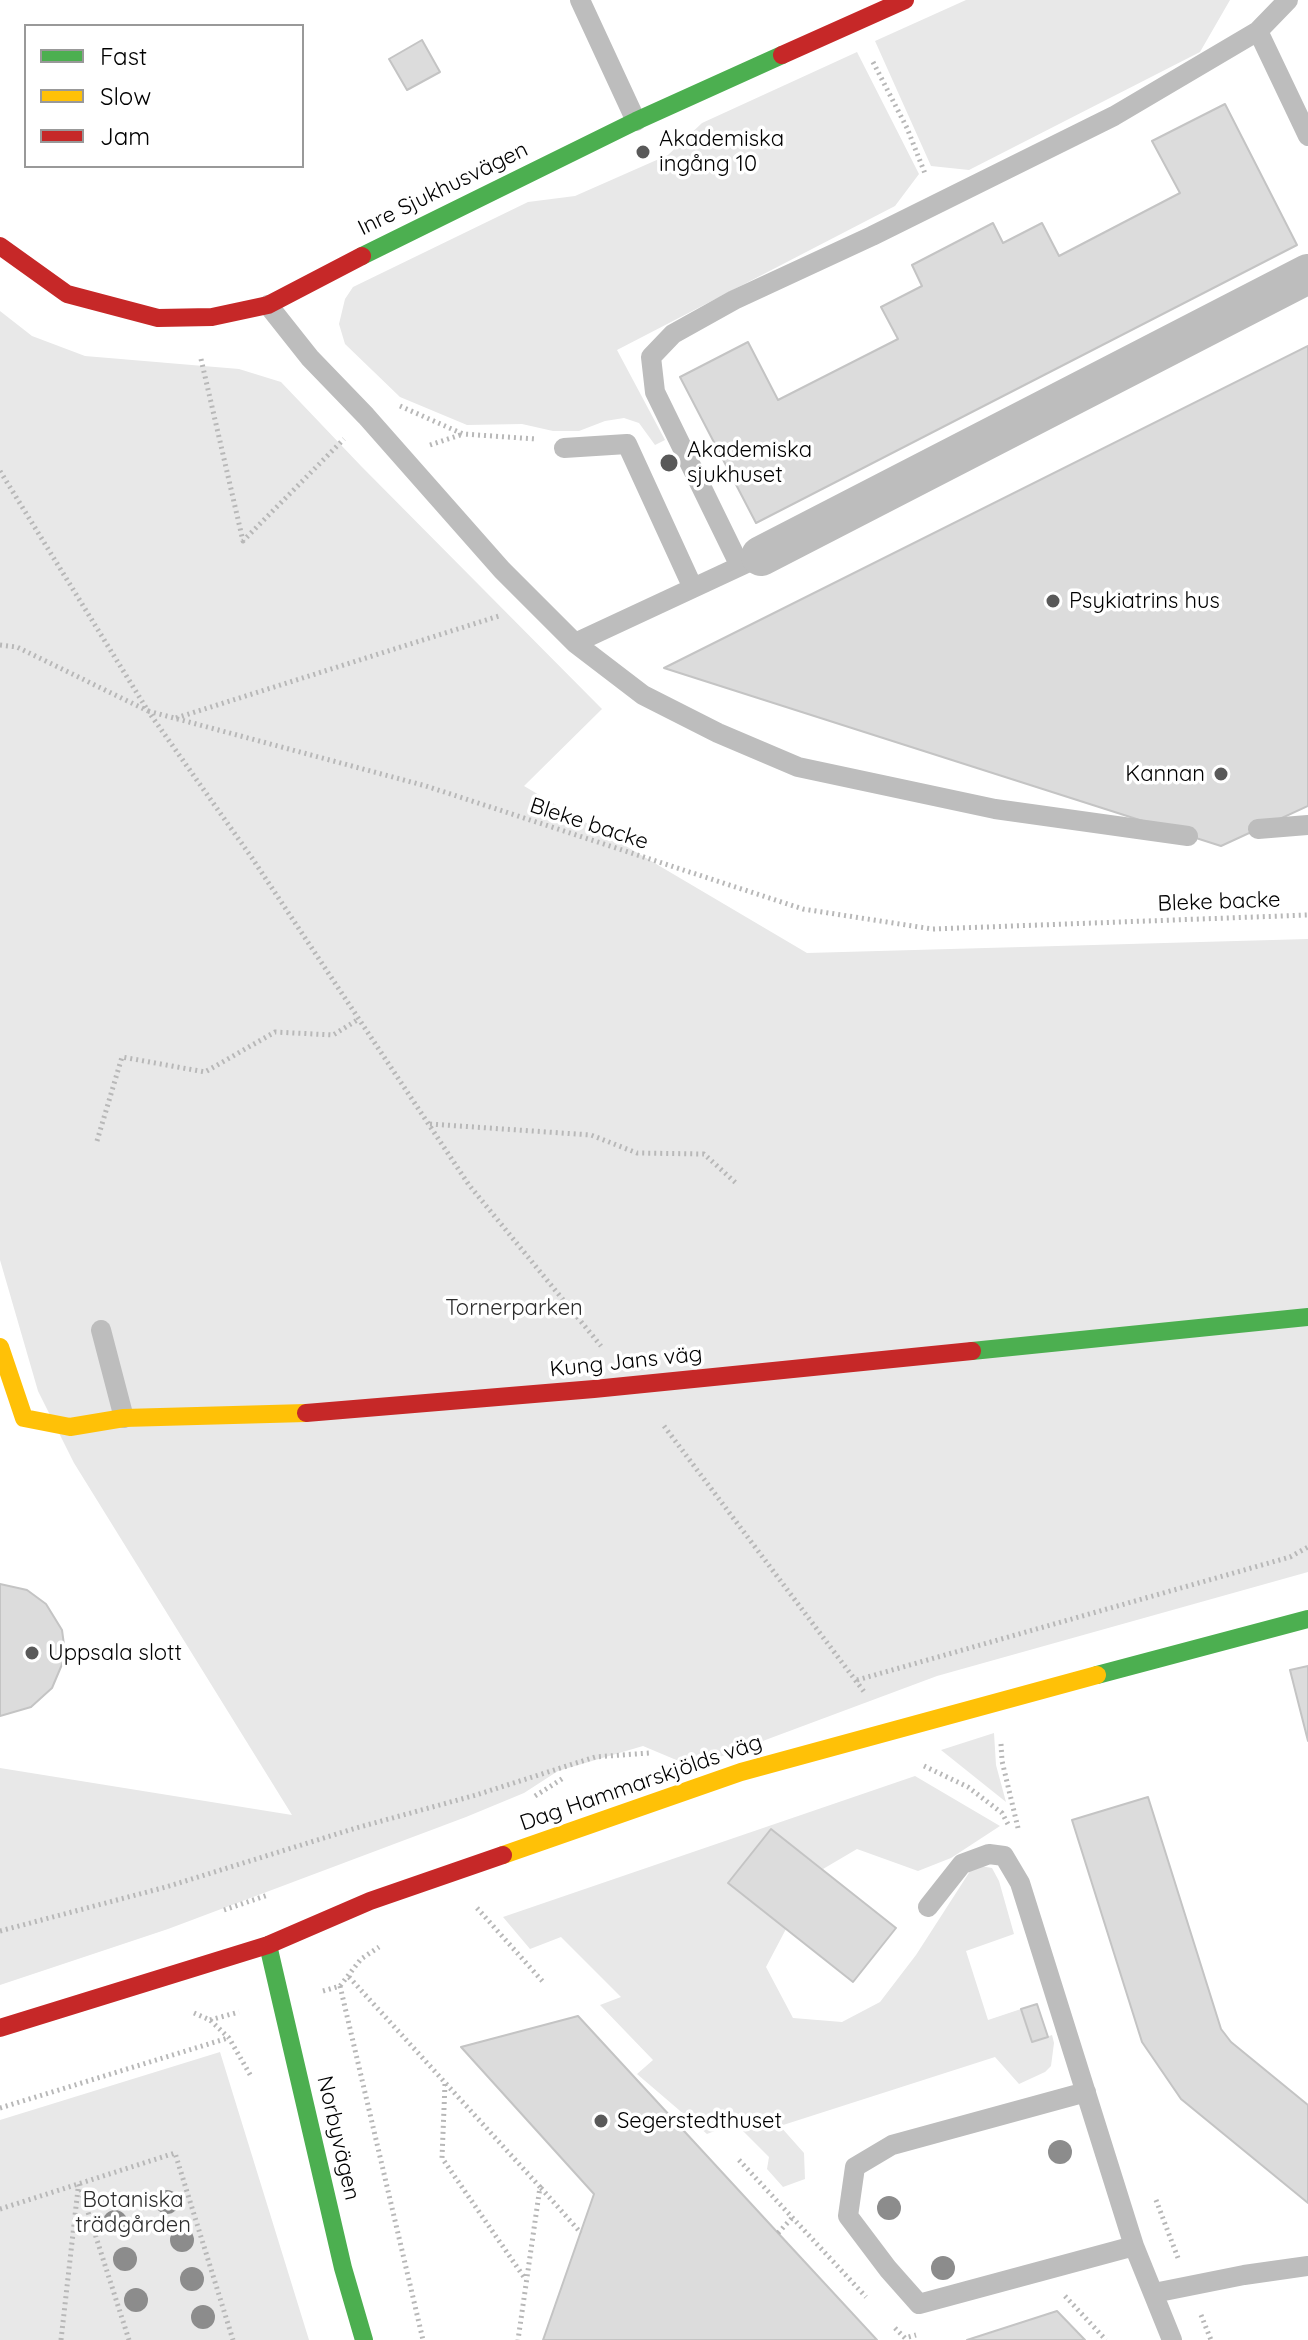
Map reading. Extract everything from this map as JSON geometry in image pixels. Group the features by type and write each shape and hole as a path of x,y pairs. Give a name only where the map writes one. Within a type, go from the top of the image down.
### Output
{"street":[{"name":"Inre Sjukhusvägen","path":"0,246 67,294 158,318 212,317 268,305 398,237 636,121 905,0"},
{"path":"750,561 1308,274"},
{"name":"Kung Jans väg","path":"0,1347 24,1418 70,1427 124,1418 337,1412 1308,1317"},
{"name":"Dag Hammarskjölds väg","path":"0,2028 268,1945 392,1893 741,1772 1308,1619"},
{"name":"Norbyvägen","path":"268,1945 343,2268 364,2340"}],"lane":[{"path":"580,0 636,121"},
{"path":"575,643 750,561 655,392 651,357 673,334 734,300 1114,116 1258,31 1288,0"},
{"path":"1258,31 1308,136"},
{"path":"268,305 310,358 366,416 502,570 575,643 643,695 718,733 798,767 995,809 1188,836"},
{"path":"555,444 627,444 693,588"},
{"path":"1258,829 1308,825"},
{"path":"101,1330 124,1418"},
{"path":"928,1907 962,1864 989,1854 1004,1856 1020,1883 1134,2246 1172,2340"},
{"path":"1086,2092 892,2145 855,2167 848,2216 919,2304 1134,2246"},
{"path":"1154,2293 1308,2266"}],"path":[{"path":"852,24 907,128 937,203"},
{"path":"199,351 243,541 348,435"},
{"path":"392,403 463,434 555,444"},
{"path":"429,445 463,434"},
{"path":"0,471 148,711 252,858 469,1185 632,1385 857,1680 888,1730"},
{"path":"175,718 503,615"},
{"name":"Bleke backe","path":"0,645 17,647 148,711 426,786 803,909 932,929 1308,915"},
{"path":"97,1141 122,1057 205,1072 275,1032 333,1035 359,1019"},
{"path":"429,1124 591,1135 637,1153 704,1154 737,1184"},
{"path":"857,1680 1290,1557 1308,1547"},
{"path":"1001,1733 1002,1761 1020,1836"},
{"path":"0,1931 166,1887 595,1757 649,1753"},
{"path":"477,1907 545,1984"},
{"path":"349,1977 581,2233"},
{"path":"325,1990 340,1986 423,2340"},
{"path":"210,2020 232,2014"},
{"path":"0,2108 229,2038"},
{"path":"445,2083 442,2158 526,2281"},
{"path":"0,2209 175,2153 233,2340"},
{"path":"61,2340 79,2184"},
{"path":"79,2184 129,2340"},
{"path":"518,2340 540,2187"},
{"path":"778,2233 792,2218"}],"green space":[{"path":"966,0 1230,0 1200,52 969,170 931,166 875,41"},
{"path":"857,52 919,174 895,206 617,350 665,440 655,445 639,423 624,418 579,431 553,431 522,424 467,425 400,397 345,344 339,324 345,299 353,287 528,202 575,196 668,155 702,123"},
{"name":"Tornerparken","path":"0,311 32,336 85,356 239,369 281,382 602,709 524,786 807,953 1308,939 1308,1572 937,1676 693,1767 643,1746 558,1771 524,1793 466,1817 168,1929 0,1985 0,1768 292,1815 74,1463 38,1391 0,1260"},
{"path":"994,1733 996,1765 1006,1802 941,1750"},
{"path":"915,1776 1000,1826 951,1858 918,1871 857,1849 823,1869 771,1829 786,1929 766,1967 793,2018 842,2022 880,2002 916,1955 974,1865 992,1868 999,1881 1014,1934 966,1951 988,2020 1021,2009 1032,2042 1052,2035 1051,2066 1019,2084 995,2057 780,2126 804,2153 805,2179 783,2187 767,2169 769,2157 735,2123 707,2134 637,2074 653,2060 600,2005 621,1997 561,1937 530,1949 503,1917"},
{"name":"Botaniska trädgården","path":"220,2052 309,2340 0,2340 0,2120"}],"building":[{"path":"422,40 440,72 407,90 389,59"},
{"path":"1225,104 1297,245 756,523 680,377 748,342 778,400 898,339 881,307 922,286 912,265 993,223 1003,243 1042,223 1059,256 1180,193 1152,141"},
{"name":"Psykiatrins hus","path":"1308,346 1308,806 1221,846 664,668"},
{"name":"Uppsala slott","path":"0,1584 27,1590 46,1604 62,1630 64,1645 63,1662 52,1688 31,1707 0,1716"},
{"path":"1308,1666 1308,1741 1290,1670"},
{"path":"1148,1797 1221,2029 1231,2042 1308,2105 1308,2203 1181,2099 1142,2042 1072,1820"},
{"path":"771,1829 896,1928 853,1982 728,1883"},
{"path":"1037,2004 1048,2037 1032,2042 1021,2009"},
{"name":"Segerstedthuset","path":"578,2016 877,2340 543,2340 594,2194 461,2047"},
{"path":"1057,2311 1085,2340 967,2340"}],"traffic: fast":[{"path":"362,256 636,121 782,55"},
{"path":"972,1351 1308,1317"},
{"path":"1097,1675 1308,1619"},
{"path":"268,1945 343,2268 364,2340"}],"traffic: slow":[{"path":"0,1347 24,1418 70,1427 124,1418 306,1413"},
{"path":"503,1855 741,1772 1097,1675"}],"traffic: jam":[{"path":"782,55 905,0"},
{"path":"0,246 67,294 158,318 212,317 268,305 362,256"},
{"path":"306,1413 594,1389 972,1351"},
{"path":"0,2028 268,1945 370,1901 503,1855"}],"place":[{"name":"Akademiska ingång 10","path":"643,152"},
{"name":"Akademiska sjukhuset","path":"669,463"},
{"name":"Psykiatrins hus","path":"1053,601"},
{"name":"Kannan","path":"1221,774"},
{"name":"Uppsala slott","path":"32,1653"},
{"name":"Segerstedthuset","path":"601,2121"}]}
